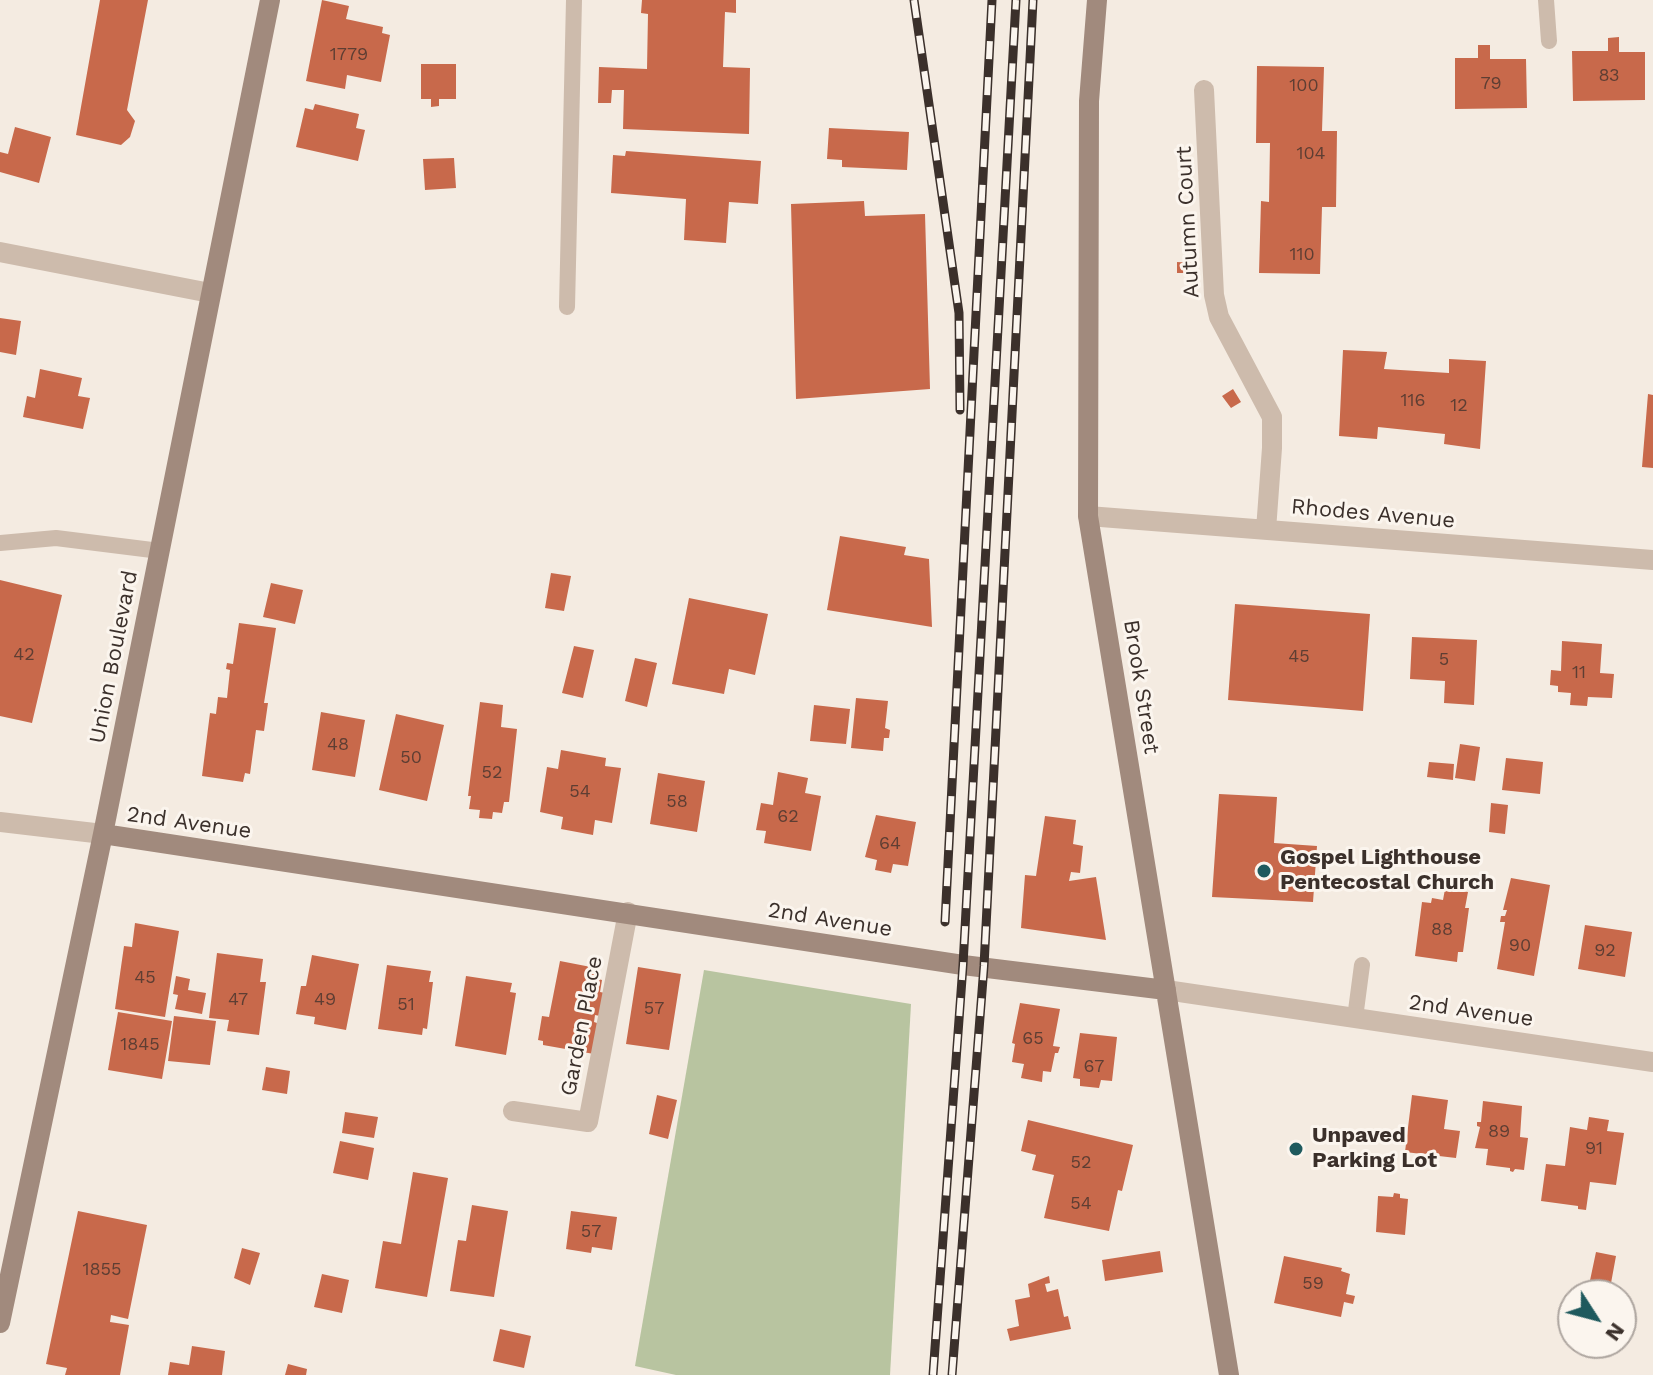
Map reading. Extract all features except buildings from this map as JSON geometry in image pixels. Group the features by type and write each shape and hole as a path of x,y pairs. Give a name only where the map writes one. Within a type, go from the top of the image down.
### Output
{"street":[{"name":"Union Boulevard","path":"0,1323 103,834 270,0"},
{"name":"Brook Street","path":"1097,0 1089,101 1088,516 1229,1375"},
{"name":"Autumn Court","path":"1204,90 1214,295 1219,317 1272,417 1266,530"},
{"path":"0,252 210,293"},
{"name":"Rhodes Avenue","path":"1088,516 1653,560"},
{"name":"2nd Avenue","path":"0,822 103,834 963,965 1166,990 1653,1062"},
{"name":"Garden Place","path":"513,1111 588,1122 628,912"}],"lane":[{"path":"567,307 574,0"},
{"path":"1546,0 1549,41"},
{"path":"0,543 56,538 160,551"},
{"path":"1355,1018 1362,965"}],"green space":[{"path":"704,970 911,1004 890,1375 676,1375 635,1366"}],"railway":[{"path":"914,0 959,313 960,410"},
{"path":"945,922 992,0"},
{"path":"933,1375 963,965 1016,0"},
{"path":"952,1375 984,966 1033,0"}],"place":[{"name":"Gospel Lighthouse Pentecostal Church","path":"1264,871"},
{"name":"Unpaved Parking Lot","path":"1296,1149"}]}
